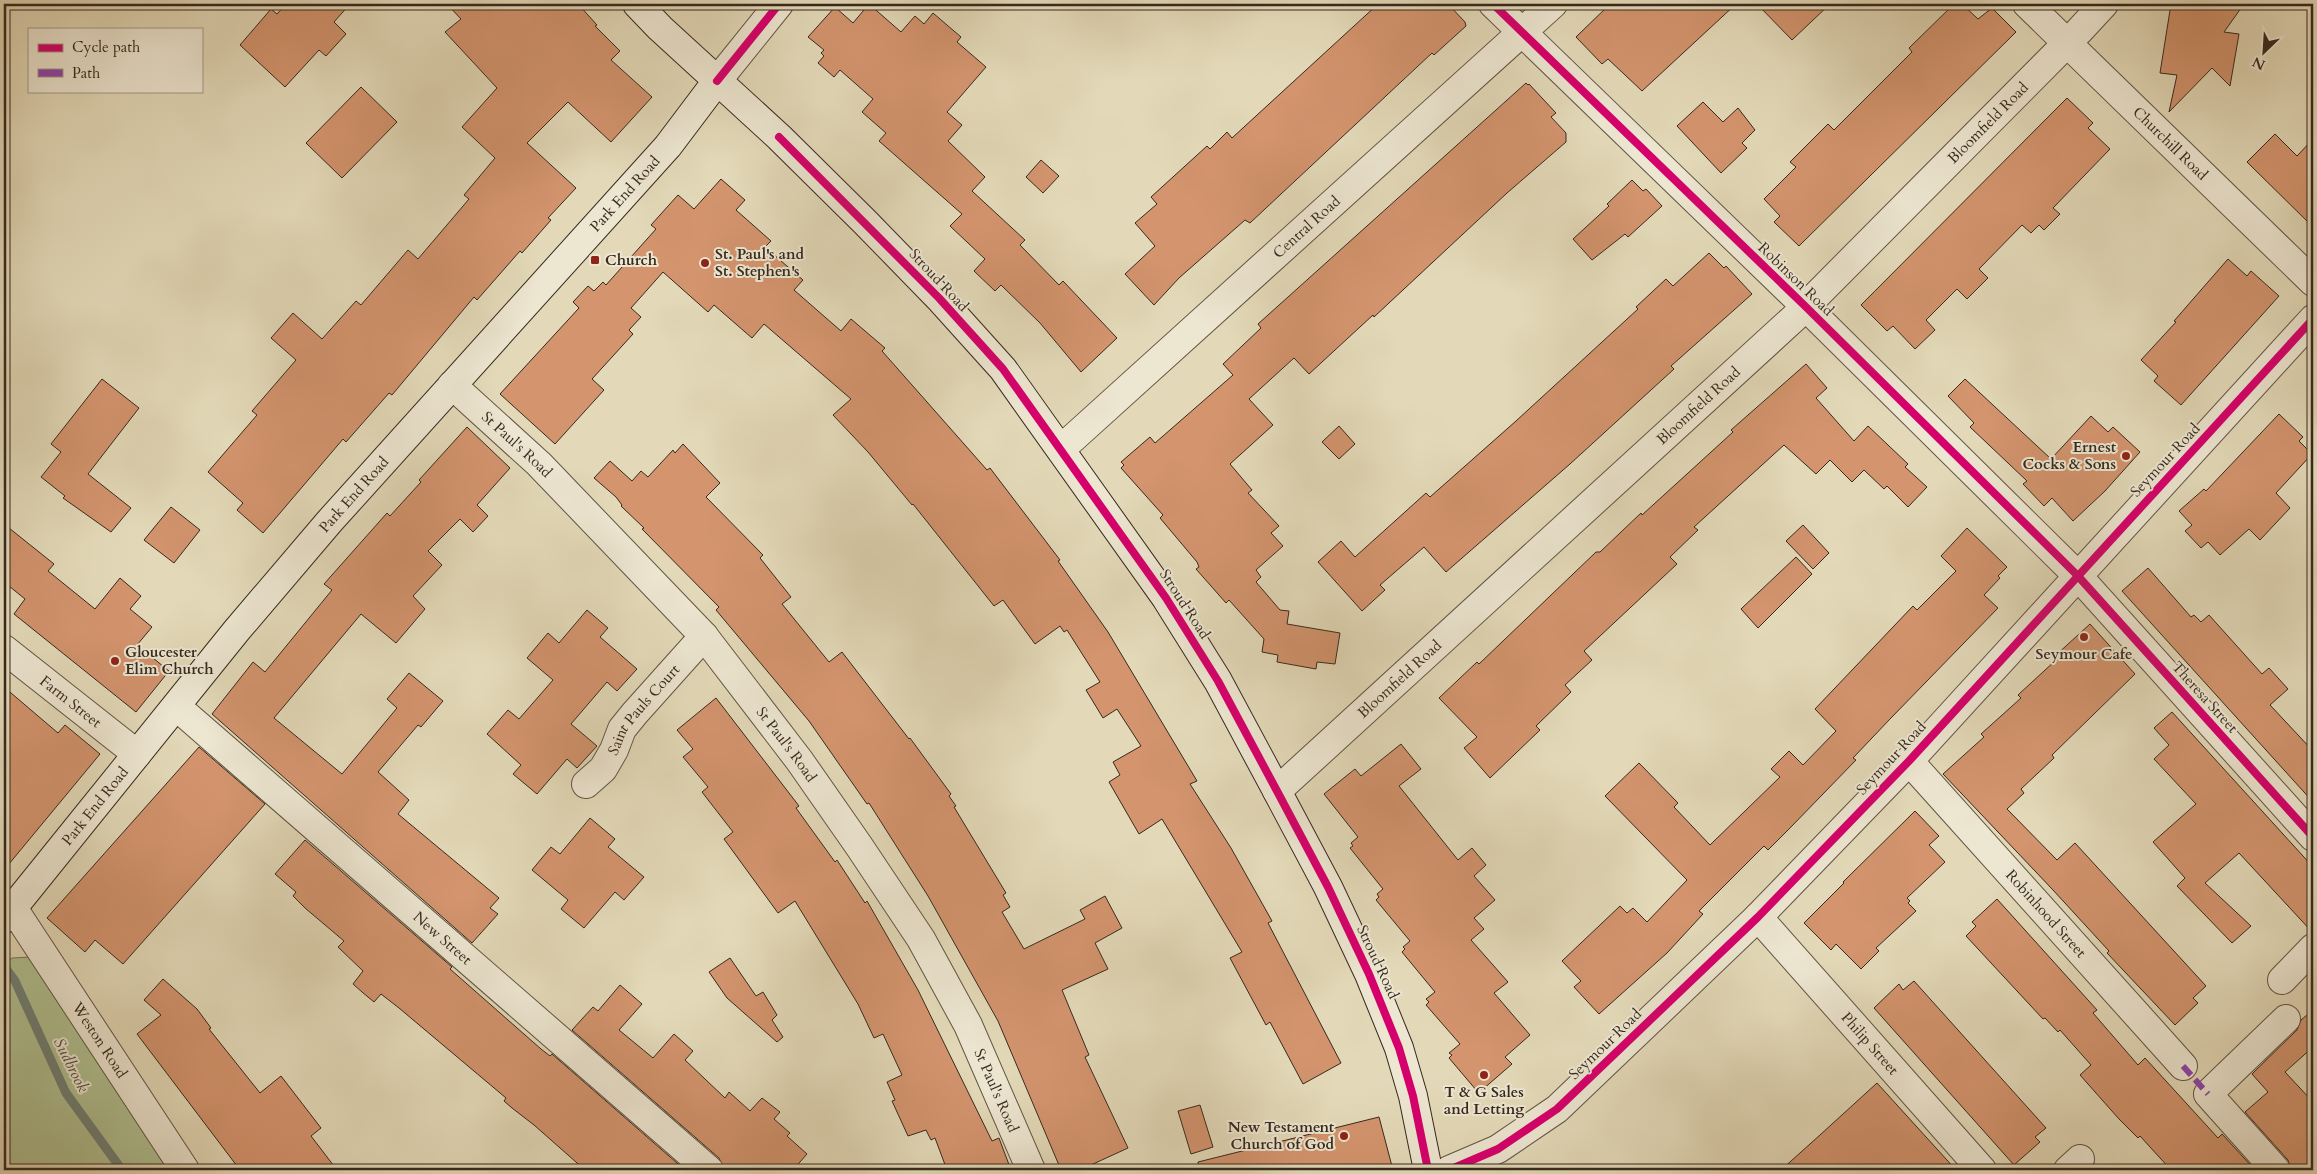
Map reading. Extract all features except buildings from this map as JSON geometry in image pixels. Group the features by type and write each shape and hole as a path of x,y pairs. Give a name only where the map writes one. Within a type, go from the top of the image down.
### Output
{"street":[{"name":"Stroud Road","path":"637,4 660,28 780,137 939,298 1002,369 1166,598 1218,682 1278,791 1328,888 1384,1007 1410,1086 1428,1170"},
{"name":"Park End Road","path":"9,914 136,754 177,707 291,566 668,146 717,80 779,4"},
{"name":"Robinson Road","path":"1493,4 1805,306 1899,402 2077,575"},
{"name":"Central Road","path":"1061,449 1553,4"},
{"name":"Churchill Road","path":"2027,4 2313,282"},
{"name":"Bloomfield Road","path":"1278,791 1805,306 2104,4"},
{"name":"Seymour Road","path":"1449,1170 1498,1150 1557,1108 1758,917 1909,761 2313,319"},
{"name":"St Paul's Road","path":"452,385 539,464 704,636 799,760 860,846 921,939 968,1025 1031,1170"},
{"name":"Theresa Street","path":"2077,575 2313,837"},
{"name":"Saint Pauls Court","path":"586,784 603,769 614,750 622,729 634,713 704,636"},
{"name":"Farm Street","path":"4,649 136,754"},
{"name":"New Street","path":"177,707 709,1170"},
{"name":"Robinhood Street","path":"1909,761 2183,1066"},
{"name":"Weston Road","path":"9,914 186,1170"},
{"name":"Philip Street","path":"1758,917 1982,1170"},
{"path":"2282,980 2313,948"},
{"path":"2276,1170 2208,1094 2286,1019"}],"green space":[{"path":"30,957 108,1074 168,1170 4,1170 4,964 12,958"}],"waterway":[{"name":"Sudbrook","path":"4,966 15,981 66,1093 122,1170"}],"marked path":[{"path":"2183,1066 2208,1094"}],"cycle path":[{"path":"717,81 779,4"},
{"path":"1493,4 1805,306 2077,575 2313,837"},
{"path":"779,137 939,298 1003,369 1166,598 1218,681 1328,887 1369,974 1399,1048 1413,1096 1428,1170"},
{"path":"1449,1170 1498,1149 1557,1109 1758,917 1909,761 2313,319"}],"place":[{"name":"Church","path":"595,260"},
{"name":"St. Paul's and St. Stephen's","path":"705,263"},
{"name":"Ernest Cocks & Sons","path":"2126,456"},
{"name":"Seymour Cafe","path":"2084,637"},
{"name":"Gloucester Elim Church","path":"115,661"},
{"name":"T & G Sales and Letting","path":"1484,1075"},
{"name":"New Testament Church of God","path":"1344,1136"}]}
